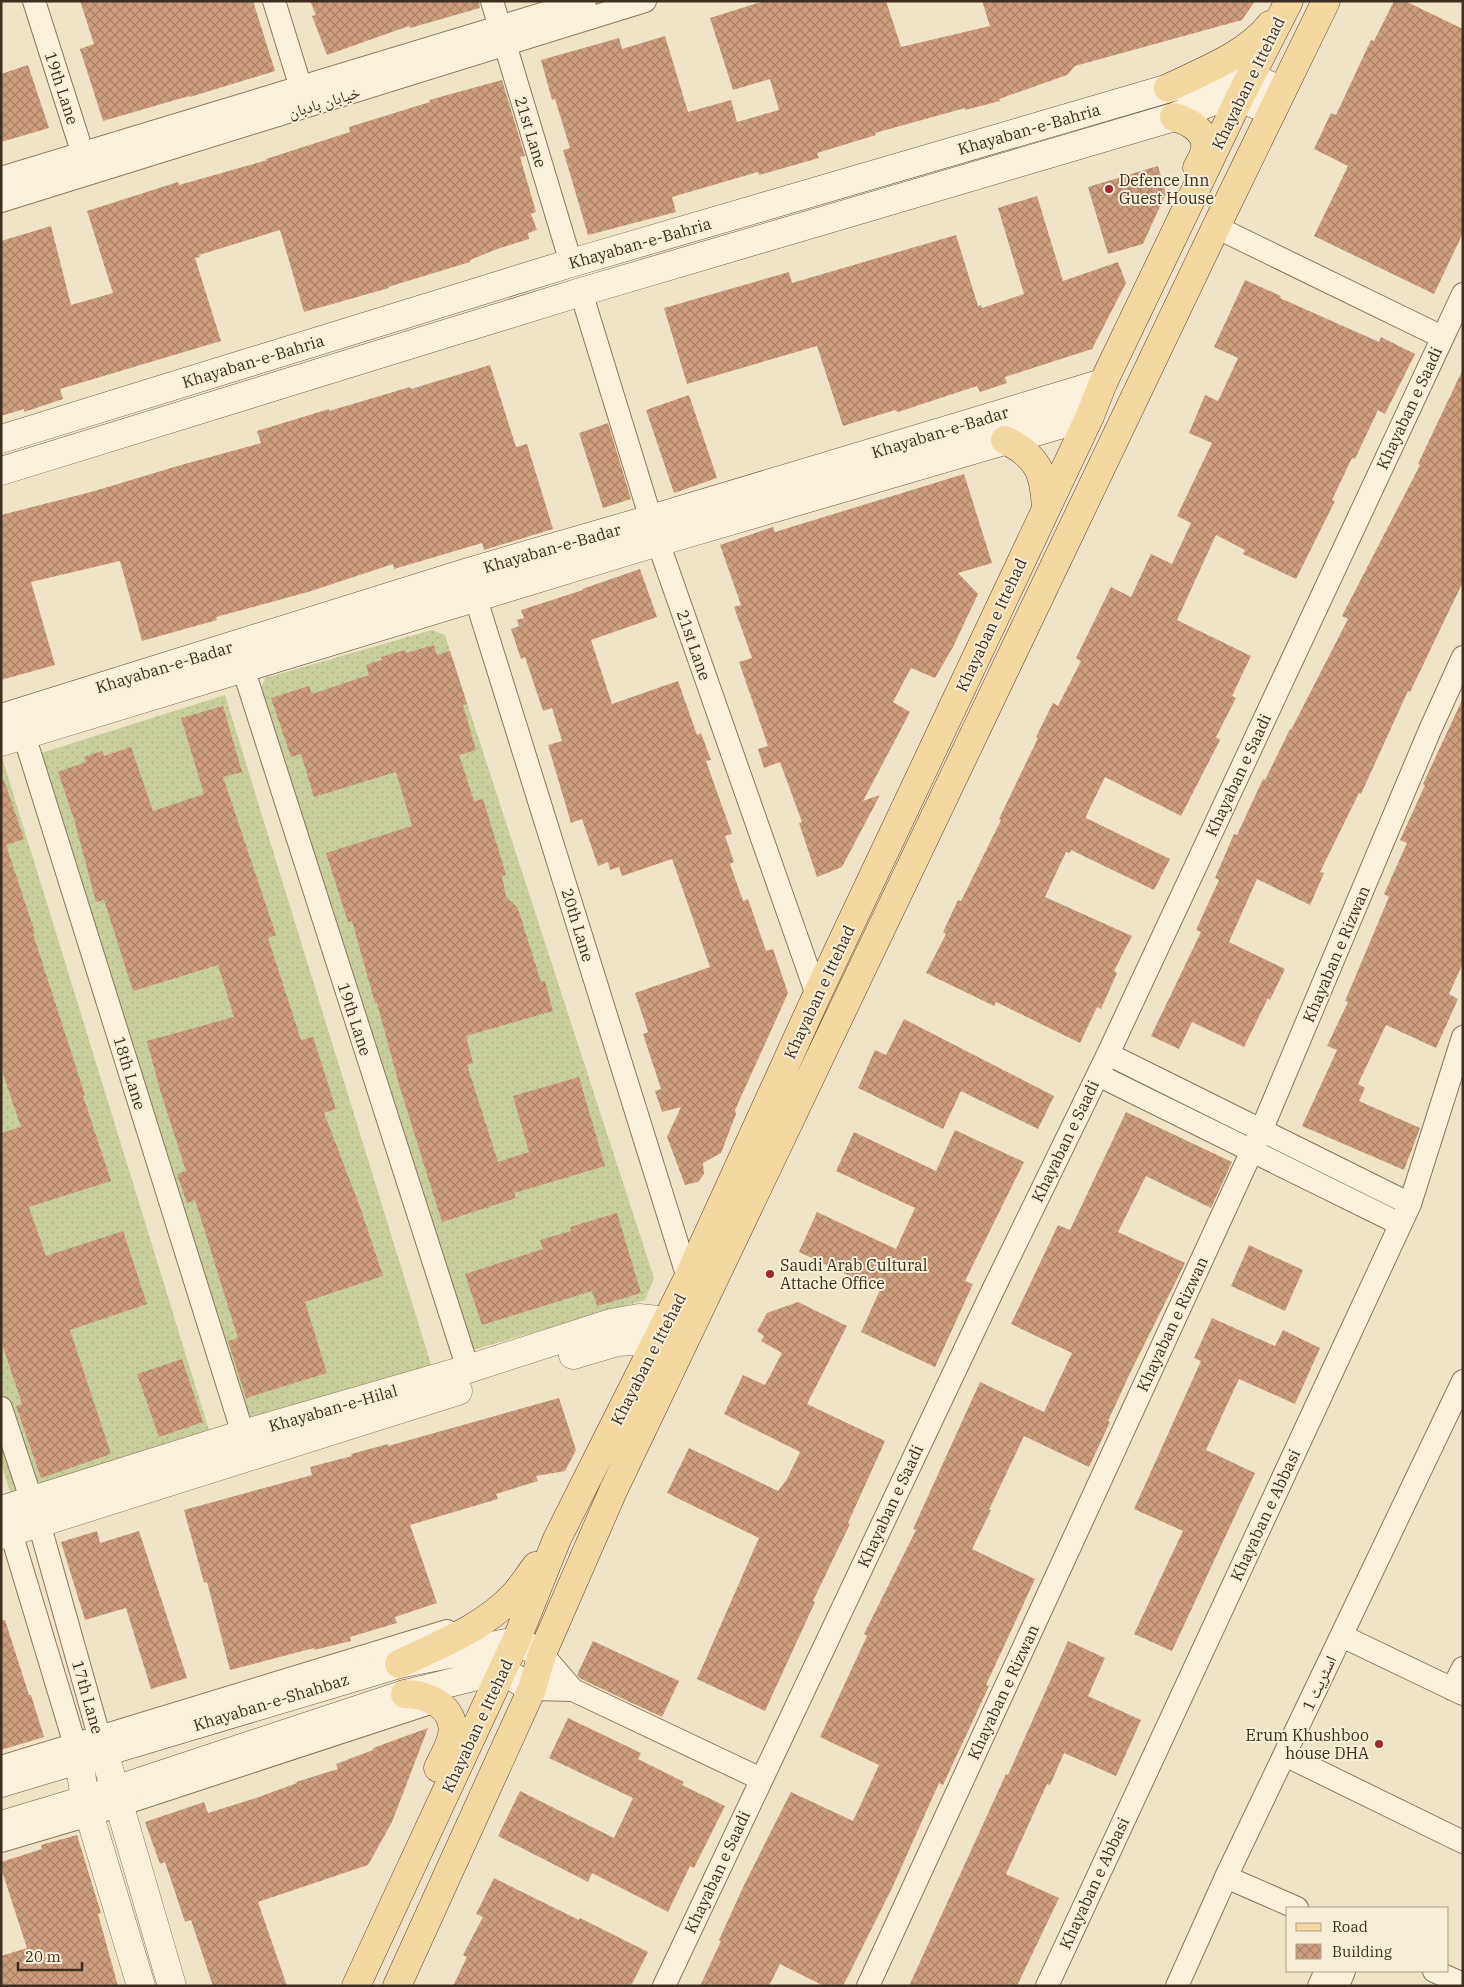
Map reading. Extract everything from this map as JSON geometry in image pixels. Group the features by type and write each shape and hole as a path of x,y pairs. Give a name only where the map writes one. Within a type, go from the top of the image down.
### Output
{"main road":[{"name":"Khayaban e Ittehad","path":"356,1986 516,1641 557,1539 688,1278 818,995 1090,416 1103,383 1154,278 1234,87 1289,1"},
{"path":"1168,88 1227,59 1254,42 1269,27 1289,1"},
{"name":"Khayaban e Ittehad","path":"397,1986 532,1689 542,1654 613,1491 1216,227 1326,1"},
{"name":"Khayaban-e-Bahria","path":"1,439 572,263 1168,88 1234,87"},
{"name":"Khayaban-e-Bahria","path":"1,471 581,292 1174,117 1234,87"},
{"path":"1234,87 1277,101 1260,117 1250,110 1238,110 1234,87"},
{"path":"1154,278 1151,260 1205,152 1201,134 1189,122 1174,117"},
{"name":"Khayaban-e-Badar","path":"11,727 243,668 475,598 654,531 1103,383"},
{"name":"Khayaban-e-Badar","path":"11,727 468,572 654,531 1006,440 1090,416"},
{"path":"1006,440 1032,458 1041,471 1045,488 1046,509"},
{"name":"Khayaban-e-Hilal","path":"4,1517 35,1512 243,1434 468,1369 622,1320 639,1318 667,1321"},
{"path":"35,1512 598,1347 617,1342 634,1341 654,1348"},
{"path":"399,1664 454,1638 483,1620 514,1595 557,1539"},
{"path":"516,1641 542,1654"},
{"name":"Khayaban-e-Shahbaz","path":"1,1784 89,1748 399,1664 516,1641"},
{"path":"502,1670 532,1689"},
{"name":"Khayaban-e-Shahbaz","path":"1,1825 87,1808 405,1694 502,1670"},
{"path":"405,1694 418,1694 436,1701 444,1707 452,1725 452,1735 426,1792 433,1820"},
{"name":"17th Lane","path":"89,1748 116,1797 172,1986"},
{"name":"17th Lane","path":"89,1748 87,1808 141,1986"}],"street":[{"name":"19th Lane","path":"34,1 90,174"},
{"path":"274,1 301,88"},
{"name":"21st Lane","path":"492,1 572,263"},
{"name":"خیابان بادبان","path":"1,201 90,174 502,37 585,1"},
{"name":"خیابان بادبان","path":"1,178 301,88 645,1"},
{"path":"1216,227 1442,337"},
{"name":"21st Lane","path":"581,292 654,531 818,995"},
{"name":"Khayaban e Saadi","path":"664,1986 990,1296 1108,1054 1463,294"},
{"name":"20th Lane","path":"468,572 688,1278"},
{"name":"Khayaban e Rizwan","path":"868,1986 1252,1152 1430,730 1463,657"},
{"name":"19th Lane","path":"243,668 468,1369"},
{"name":"18th Lane","path":"11,727 243,1434"},
{"name":"Khayaban e Abbasi","path":"1046,1986 1405,1214 1463,1037"},
{"path":"1108,1054 1261,1131 1405,1214"},
{"path":"1098,1075 1252,1152 1405,1214"},
{"name":"اسٹریٹ 1","path":"1178,1986 1226,1877 1463,1381"},
{"name":"17th Lane","path":"1,1408 35,1512 89,1748"},
{"name":"17th Lane","path":"4,1517 89,1748"},
{"path":"1,1767 89,1748 483,1620"},
{"path":"1342,1636 1458,1692 1463,1668"},
{"path":"542,1654 573,1690 761,1779"},
{"path":"532,1689 573,1690"},
{"path":"116,1797 436,1701"},
{"path":"1285,1754 1463,1842"},
{"path":"1,1841 87,1808"},
{"path":"1226,1877 1295,1907"},
{"path":"1319,1986 1326,1972"},
{"path":"1338,1986 1344,1972"},
{"path":"1436,1972 1463,1984"}],"green space":[{"path":"432,630 445,635 654,1278 645,1300 473,1350 260,691 265,678"},
{"path":"225,695 434,1374 235,1435 38,754"},
{"path":"1,754 209,1430 10,1492 1,1463"}],"building":[{"path":"80,1 253,1 275,71 103,121 80,49 94,44"},
{"path":"310,1 479,1 480,8 410,28 409,26 327,55 312,16 316,15"},
{"path":"764,1 886,1 901,47 990,26 982,1 1255,1 1242,20 1075,66 1067,75 999,99 1000,101 965,110 965,108 875,133 876,135 817,153 819,158 759,175 758,172 672,197 676,212 588,235 563,150 570,148 555,99 552,100 541,60 619,38 622,49 665,36 688,112 731,100 737,122 779,110 770,79 733,90 710,18"},
{"path":"1394,1 1405,1 1463,29 1463,233 1434,294 1314,236 1348,166 1314,149 1331,113 1336,115 1371,40 1374,41"},
{"path":"28,65 49,128 1,142 1,74"},
{"path":"502,80 525,156 520,157 536,212 531,214 537,230 528,233 529,239 497,249 470,260 470,262 389,288 304,312 280,230 199,255 200,257 195,258 221,341 60,389 63,399 24,412 24,409 1,416 1,241 51,226 71,305 113,293 87,211 178,182 179,185 267,160 350,132 349,127 430,102 429,100"},
{"path":"1158,166 1166,193 1143,244 1108,254 1088,187"},
{"path":"1037,196 1063,281 1118,262 1126,283 1092,349 1005,377 1007,383 980,392 977,386 898,412 895,410 843,426 817,346 687,384 664,308 789,272 792,283 956,235 978,306 981,305 982,308 1024,294 998,208"},
{"path":"1245,280 1281,296 1280,298 1379,342 1381,337 1415,354 1385,414 1378,410 1355,459 1352,458 1332,500 1335,501 1296,579 1243,554 1245,550 1216,535 1177,620 1251,656 1232,696 1236,698 1216,737 1220,740 1181,816 1105,777 1086,816 1086,818 1170,859 1154,890 1071,850 1070,853 1066,852 1045,897 1132,936 1114,971 1117,973 1101,1009 1097,1007 1080,1043 996,1002 994,1006 926,973 946,934 943,932 958,900 961,901 1001,820 999,819 1038,738 1036,737 1053,703 1058,706 1081,661 1076,658 1111,587 1131,597 1151,554 1172,564 1191,523 1177,516 1212,443 1189,433 1205,395 1218,401 1238,358 1214,347"},
{"path":"490,365 516,447 527,444 553,529 484,550 482,543 394,569 393,564 308,592 216,617 217,620 142,641 120,561 31,582 55,665 1,680 1,515 91,492 261,443 257,431 329,409 329,411 410,387 411,389"},
{"path":"1463,369 1463,582 1410,692 1408,691 1361,794 1359,793 1320,872 1324,873 1310,905 1257,879 1229,942 1285,969 1270,1000 1268,998 1244,1047 1192,1022 1179,1049 1151,1036 1201,932 1196,930 1219,880 1215,878 1234,834 1237,835 1263,779 1265,780 1348,619 1342,616 1420,465 1418,464"},
{"path":"689,395 717,478 674,493 646,410"},
{"path":"608,423 631,499 603,508 579,433"},
{"path":"964,474 992,563 958,573 978,594 953,647 935,678 911,668 893,702 910,712 863,801 880,795 842,867 817,877 799,823 802,822 780,762 764,768 758,749 768,746 739,662 752,658 734,607 741,605 720,545 773,527 775,532"},
{"path":"640,569 657,617 591,640 612,704 678,681 697,735 701,733 711,760 706,761 732,834 725,836 734,862 730,864 743,901 748,899 766,951 773,949 788,993 735,1110 736,1114 721,1153 703,1163 704,1174 698,1182 685,1185 667,1137 681,1107 662,1112 655,1091 661,1089 643,1034 648,1032 635,993 710,967 672,859 622,876 619,867 610,870 608,862 598,866 582,819 571,823 548,745 562,741 552,708 543,711 525,657 521,659 511,629 519,626 517,620 524,618 521,610"},
{"path":"434,645 437,655 450,651 467,704 463,705 476,750 459,755 474,801 483,799 506,875 502,876 506,897 516,906 519,912 541,982 545,981 553,1011 466,1036 473,1063 467,1065 498,1162 529,1152 513,1096 579,1077 605,1166 514,1193 516,1198 442,1222 400,1088 352,921 348,922 326,853 412,826 396,772 314,797 301,754 291,757 271,698 309,686 312,694 369,675 366,665 382,660 381,657 405,650 406,653"},
{"path":"1463,698 1463,963 1449,994 1458,999 1436,1048 1386,1025 1358,1084 1365,1088 1359,1101 1420,1128 1404,1170 1302,1126 1337,1050 1327,1046 1348,1002 1345,1001 1389,897 1384,894 1407,843 1400,840 1425,785 1423,784"},
{"path":"223,706 242,772 223,777 276,935 268,938 301,1040 313,1037 336,1109 324,1113 360,1207 383,1276 305,1302 327,1373 246,1398 228,1341 238,1338 195,1200 187,1203 177,1174 186,1171 160,1090 147,1041 234,1017 218,965 133,991 104,900 96,902 74,819 58,772 86,762 84,757 102,751 104,756 131,747 153,811 204,794 181,718"},
{"path":"4,780 24,839 6,845 111,1181 29,1207 46,1256 123,1231 147,1304 70,1330 111,1454 41,1478 16,1406 22,1404 1,1341 1,1133 21,1127 1,1068 1,781"},
{"path":"904,1019 1054,1096 1038,1129 961,1091 943,1129 858,1088 875,1050 886,1055"},
{"path":"1126,1112 1232,1162 1211,1208 1146,1176 1118,1232 1185,1263 1131,1371 1089,1467 1024,1436 989,1510 991,1510 972,1549 1035,1579 986,1685 989,1686 943,1785 939,1783 893,1886 843,1986 824,1986 780,1964 769,1986 700,1986 745,1883 791,1792 853,1821 879,1765 820,1737 867,1636 864,1634 916,1530 913,1529 980,1382 1044,1412 1072,1353 1011,1324 1058,1225 1070,1230"},
{"path":"955,1130 1024,1162 965,1281 973,1284 935,1367 861,1332 880,1290 799,1252 817,1212 896,1249 915,1208 836,1171 854,1132 936,1171"},
{"path":"617,1213 641,1293 597,1306 592,1291 482,1325 465,1274 543,1249 540,1240 571,1231 570,1227"},
{"path":"1249,1245 1303,1270 1285,1311 1231,1286"},
{"path":"798,1302 847,1326 807,1404 885,1441 848,1523 850,1524 813,1601 815,1602 765,1711 697,1679 759,1538 667,1493 689,1448 778,1491 787,1479 800,1452 724,1414 743,1375 765,1385 782,1353 761,1341 764,1336 757,1331 767,1313"},
{"path":"1212,1318 1275,1346 1283,1330 1320,1348 1295,1404 1239,1379 1206,1450 1255,1473 1172,1651 1134,1634 1183,1531 1134,1509 1201,1361 1194,1358"},
{"path":"182,1359 203,1422 159,1437 137,1374"},
{"path":"559,1398 576,1450 565,1471 536,1476 538,1481 496,1494 498,1499 410,1525 437,1603 395,1617 397,1623 350,1637 351,1641 314,1650 314,1648 230,1670 207,1582 204,1583 184,1510 312,1475 310,1467 352,1456 351,1454 388,1444 388,1446"},
{"path":"97,1531 100,1543 139,1531 187,1678 151,1689 126,1608 85,1620 61,1542"},
{"path":"1,1620 5,1620 44,1737 1,1750"},
{"path":"593,1641 679,1681 662,1717 581,1679 577,1675"},
{"path":"1068,1641 1105,1658 1088,1696 1141,1720 1116,1776 1064,1753 1050,1785 1047,1784 1006,1874 1059,1898 1017,1986 909,1986 1006,1774 1008,1775"},
{"path":"568,1718 641,1753 638,1759 684,1782 682,1785 725,1806 694,1868 690,1866 668,1912 592,1873 588,1882 498,1836 520,1791 614,1838 633,1798 549,1758"},
{"path":"428,1728 392,1822 368,1865 258,1902 287,1986 213,1986 191,1920 185,1922 165,1862 160,1864 145,1822 204,1802 208,1813 256,1798 296,1782 338,1769 336,1764"},
{"path":"77,1835 101,1913 98,1914 118,1986 1,1986 1,1956 27,1948 1,1868 1,1862 42,1849 41,1845"},
{"path":"494,1878 648,1952 631,1986 453,1986 467,1957 463,1955 483,1917 476,1914"}],"place":[{"name":"Defence Inn Guest House","path":"1109,189"},
{"name":"Saudi Arab Cultural Attache Office","path":"770,1274"},
{"name":"Erum Khushboo house DHA","path":"1379,1744"}]}
